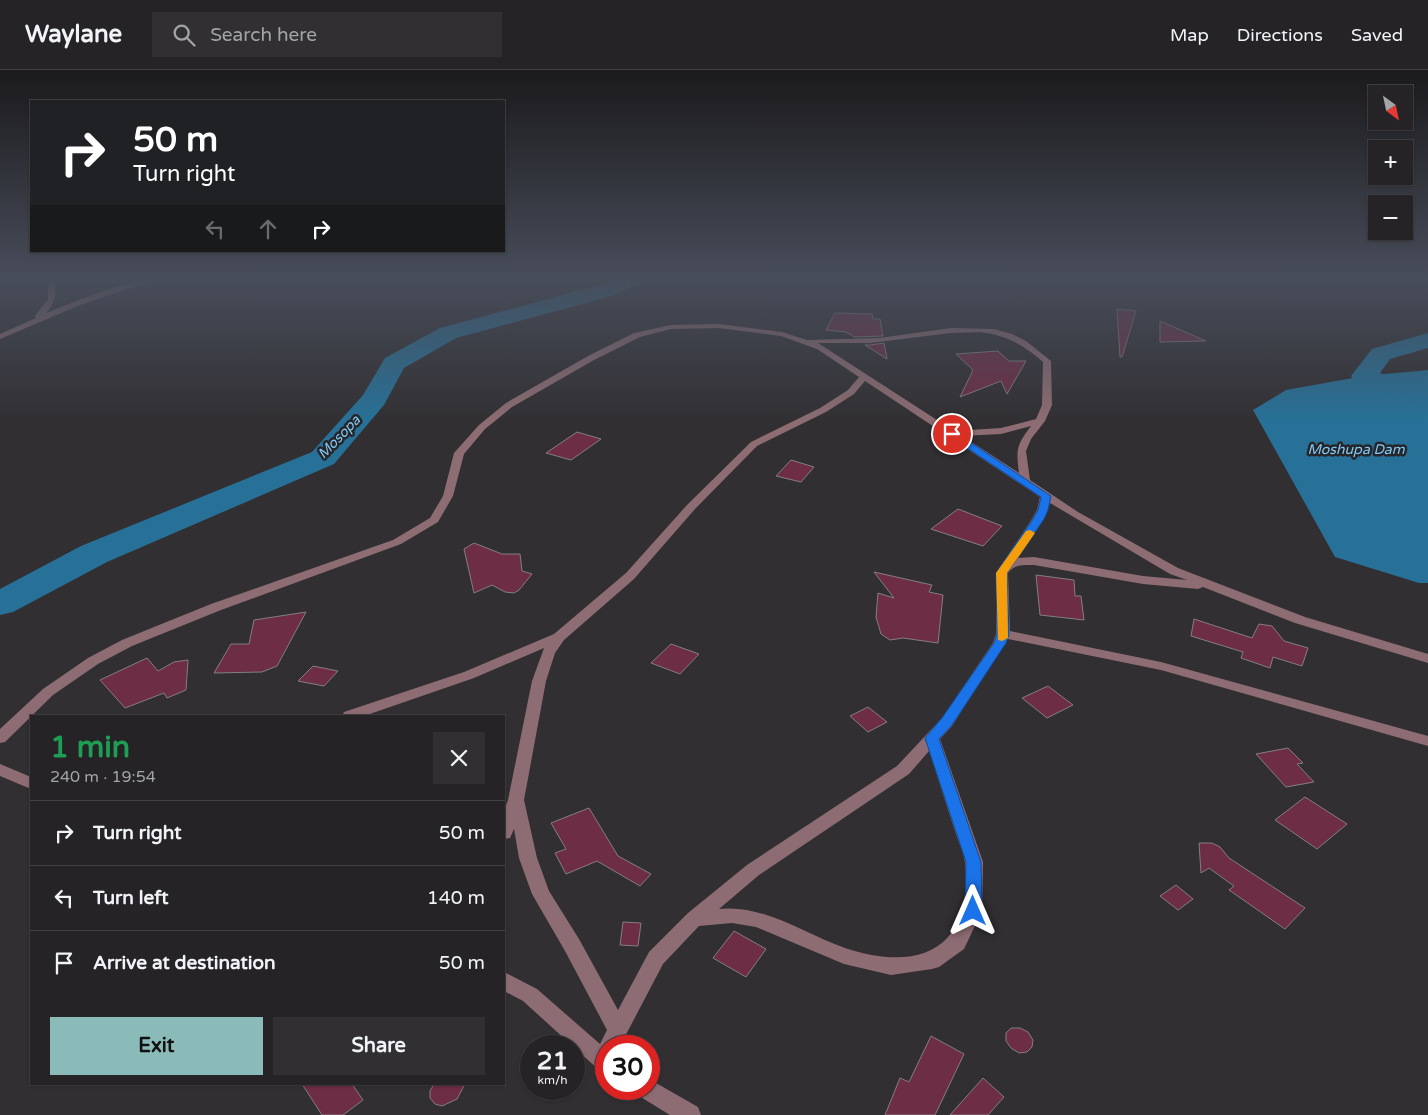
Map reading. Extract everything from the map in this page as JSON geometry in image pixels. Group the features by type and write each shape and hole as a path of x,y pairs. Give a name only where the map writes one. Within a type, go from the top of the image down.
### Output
{"street":[{"path":"0,337 20,327"},
{"path":"0,738 48,692 93,661 127,644 216,607 397,542 434,520 448,496 459,453 482,427 509,405 591,358 637,335 671,327 682,327"},
{"path":"727,327 752,329 805,341 820,347 1046,496 1174,571 1300,620 1428,659"},
{"path":"805,341 858,341 938,332 979,330 994,331 1010,336 1033,348 1047,361 1047,405 1040,421 1026,439 1021,451 1025,482"},
{"path":"505,830 516,800 539,681 548,653 559,637 630,576 691,507 754,444 823,410 851,392 864,377"},
{"path":"952,434 1000,431 1040,421"},
{"path":"616,1035 656,958 694,919 752,870 903,770 947,722 995,653 1003,634 1000,584 1002,573 1043,510 1046,496"},
{"path":"1008,565 1021,561 1034,561 1143,580 1211,586"},
{"path":"1003,634 1049,645 1161,666 1334,713 1428,741"},
{"path":"352,715 469,676 559,637"},
{"path":"694,919 732,915 758,920 844,956 891,966 932,961 956,944 973,911 974,862 932,738"},
{"path":"0,770 30,783"},
{"path":"516,800 528,858 541,894 572,945 618,1030"},
{"path":"505,982 530,995 595,1046"},
{"path":"660,1096 690,1115"}],"water":[{"name":"Moshupa Dam","path":"1428,370 1428,583 1419,583 1335,557 1253,410 1286,390 1364,376"}],"building":[{"path":"828,327 881,327 883,336 854,337 846,332 826,330"},
{"path":"1118,327 1131,327 1122,357 1120,357"},
{"path":"1160,327 1173,327 1206,341 1160,342"},
{"path":"884,343 887,359 865,345 870,345"},
{"path":"998,351 1009,361 1026,361 1007,394 1001,381 960,397 973,370 956,354"},
{"path":"577,432 601,439 571,460 546,453"},
{"path":"791,460 814,467 801,482 776,476"},
{"path":"958,509 1002,526 983,546 931,529"},
{"path":"474,543 502,554 520,554 522,571 532,574 519,590 514,593 505,592 492,585 474,593 464,549"},
{"path":"874,572 932,585 929,592 943,595 938,643 903,638 890,640 881,634 876,617 878,593 894,598"},
{"path":"1036,575 1074,580 1075,596 1081,596 1084,620 1040,615"},
{"path":"306,612 277,666 262,672 214,673 231,644 249,644 254,620"},
{"path":"1194,619 1252,638 1259,624 1272,626 1284,641 1308,648 1302,666 1273,657 1270,668 1241,658 1243,652 1191,636"},
{"path":"671,644 699,654 680,674 651,663"},
{"path":"147,658 158,671 174,662 188,660 186,690 167,698 164,693 125,708 100,680"},
{"path":"313,666 338,671 324,686 298,681"},
{"path":"1048,686 1073,705 1047,718 1022,698"},
{"path":"868,707 887,722 868,732 850,716"},
{"path":"1288,748 1303,763 1297,764 1314,782 1286,787 1256,754"},
{"path":"1305,797 1347,824 1317,849 1275,820"},
{"path":"589,808 618,856 651,874 640,886 597,861 566,874 555,853 566,849 551,823"},
{"path":"1199,843 1212,843 1220,847 1229,858 1305,908 1285,929 1229,890 1234,886 1209,868 1201,873"},
{"path":"1176,885 1193,899 1178,910 1160,896"},
{"path":"623,922 641,923 638,946 620,945"},
{"path":"734,931 766,949 746,977 713,958"},
{"path":"1011,1028 1020,1028 1028,1032 1033,1040 1032,1047 1027,1052 1019,1053 1011,1048 1006,1041 1006,1033"},
{"path":"931,1036 964,1054 935,1115 885,1115 900,1078 909,1082"},
{"path":"983,1078 1004,1097 988,1115 950,1115"},
{"path":"303,1085 353,1085 363,1100 343,1115 322,1115"},
{"path":"433,1085 464,1085 457,1099 442,1106 435,1104 430,1098 430,1091"}],"waterway":[{"name":"Mosopa","path":"0,604 94,554 323,458 374,399 394,363 448,333 471,327"},
{"name":"Mosopa","path":"1428,340 1381,354 1364,376 1428,399"}],"slow traffic":[{"path":"1002,638 1000,584 1002,573 1020,550 1030,533"}],"route":[{"path":"952,434 1046,496 1043,510 1038,519 1020,550 1002,573 1000,584 1003,634 1000,643 947,722 932,738 974,862 973,911"}]}
